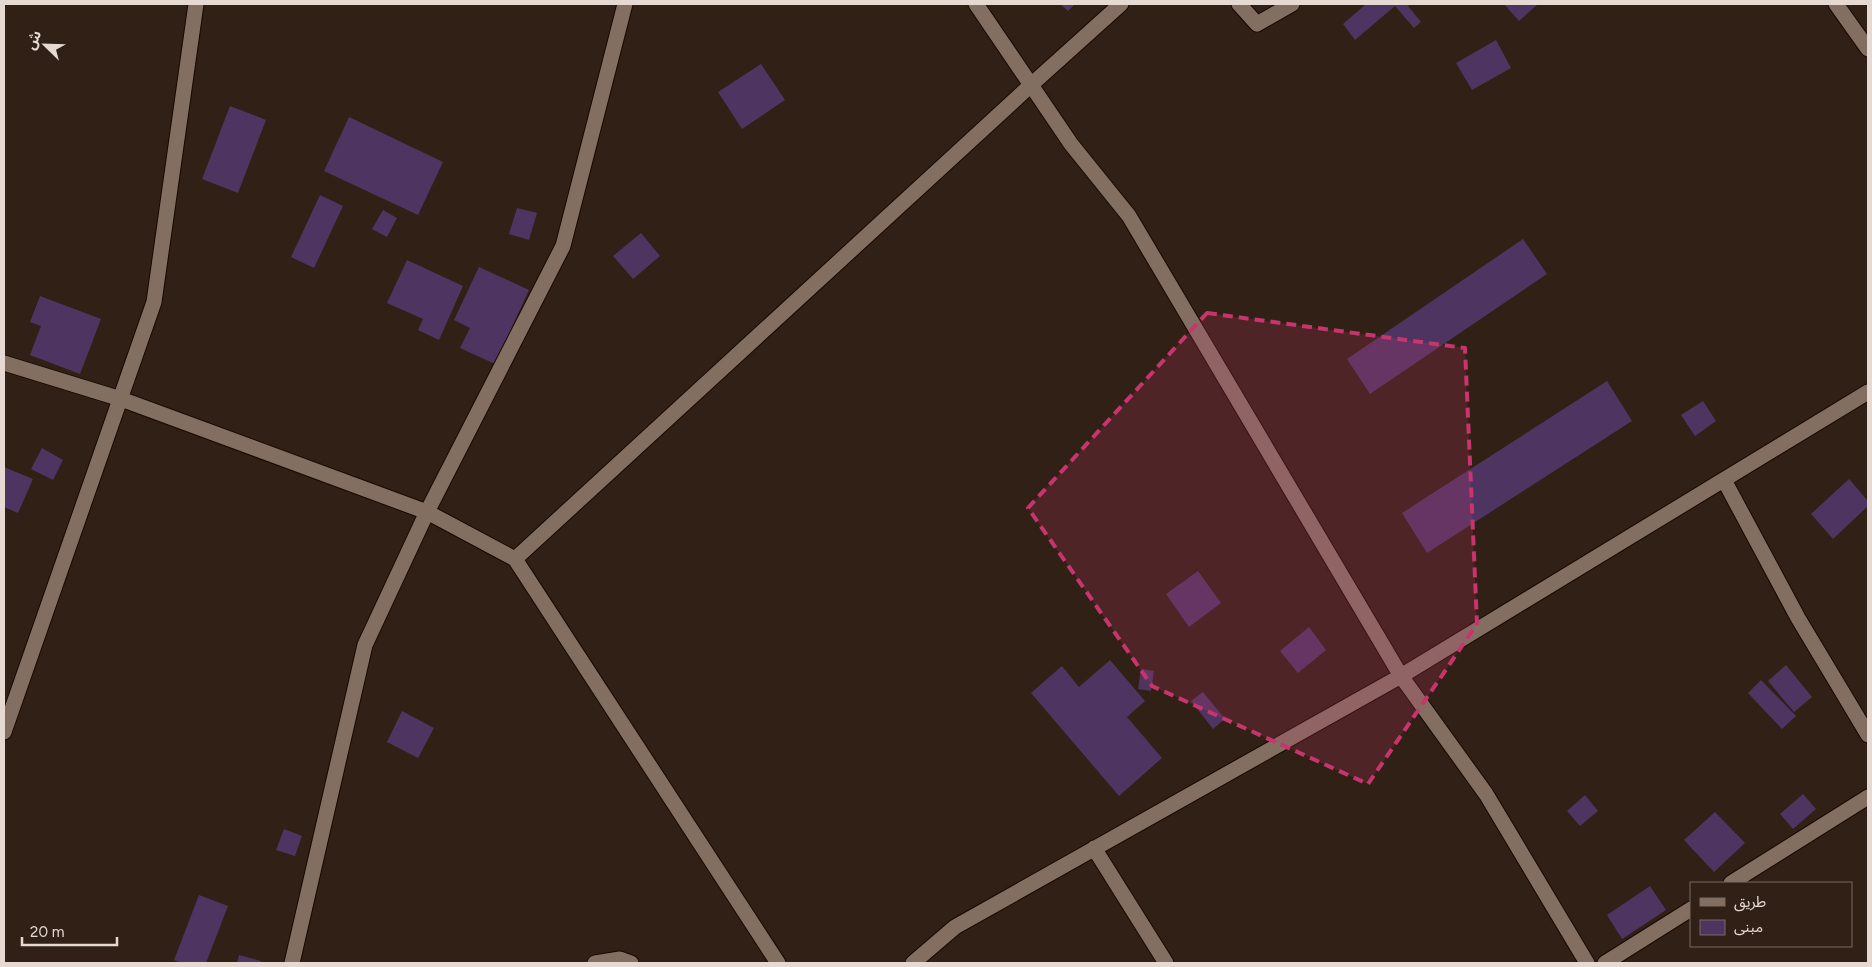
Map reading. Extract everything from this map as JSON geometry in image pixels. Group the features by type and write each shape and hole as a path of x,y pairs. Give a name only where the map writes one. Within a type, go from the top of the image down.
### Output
{"street":[{"path":"4,732 154,302 196,4"},
{"path":"292,963 365,644 427,512 563,246 625,4"},
{"path":"976,4 1071,144 1129,216 1401,676 1486,794 1587,963"},
{"path":"515,558 1031,85 1122,4"},
{"path":"1239,4 1257,24 1292,4"},
{"path":"1836,4 1868,49"},
{"path":"4,363 120,399 427,512 515,558 778,963"},
{"path":"913,963 955,928 1401,676 1868,392"},
{"path":"1724,480 1798,618 1868,735"},
{"path":"1733,882 1868,797"},
{"path":"1094,848 1166,963"},
{"path":"1605,963 1690,910"},
{"path":"595,963 620,959 631,963"}],"highlighted area":[{"path":"1207,313 1465,348 1477,624 1368,784 1152,686 1028,508"}],"building":[{"path":"1060,4 1075,4 1068,11"},
{"path":"1366,4 1411,4 1408,6 1421,22 1414,28 1395,6 1355,40 1343,24"},
{"path":"1504,4 1538,4 1519,21"},
{"path":"1496,40 1511,68 1472,90 1456,63"},
{"path":"761,64 785,100 742,129 718,92"},
{"path":"230,106 266,120 238,193 202,179"},
{"path":"349,117 443,162 418,215 324,171"},
{"path":"320,195 343,206 314,268 291,257"},
{"path":"517,208 537,213 529,240 509,234"},
{"path":"383,210 397,218 387,237 372,229"},
{"path":"641,233 660,256 633,279 613,256"},
{"path":"1523,239 1547,274 1370,394 1347,359"},
{"path":"407,260 463,286 439,340 418,330 423,319 387,303"},
{"path":"479,267 529,290 495,364 460,348 470,328 454,320"},
{"path":"40,296 101,319 80,374 30,355 41,326 30,322"},
{"path":"1607,381 1632,421 1427,553 1402,513"},
{"path":"1703,401 1716,421 1695,436 1681,415"},
{"path":"42,448 63,460 53,480 31,469"},
{"path":"4,467 33,479 18,513 4,507"},
{"path":"1849,479 1868,501 1868,506 1833,539 1811,514"},
{"path":"1198,571 1221,603 1189,627 1166,594"},
{"path":"1309,627 1326,650 1298,673 1280,651"},
{"path":"1110,660 1145,701 1127,717 1162,758 1119,796 1031,693 1062,666 1079,687"},
{"path":"1786,665 1812,697 1794,712 1768,681"},
{"path":"1141,669 1154,671 1151,691 1138,689"},
{"path":"1761,680 1796,716 1782,729 1748,693"},
{"path":"1203,692 1225,719 1213,729 1191,701"},
{"path":"402,711 434,728 418,758 387,742"},
{"path":"1803,794 1816,809 1793,829 1780,814"},
{"path":"1585,795 1598,811 1580,826 1567,811"},
{"path":"1715,812 1745,843 1714,872 1684,840"},
{"path":"284,829 302,836 295,856 276,850"},
{"path":"1650,886 1666,910 1622,939 1607,915"},
{"path":"199,895 228,906 206,963 182,963 174,960"},
{"path":"239,955 261,961 260,963 237,963"}]}
